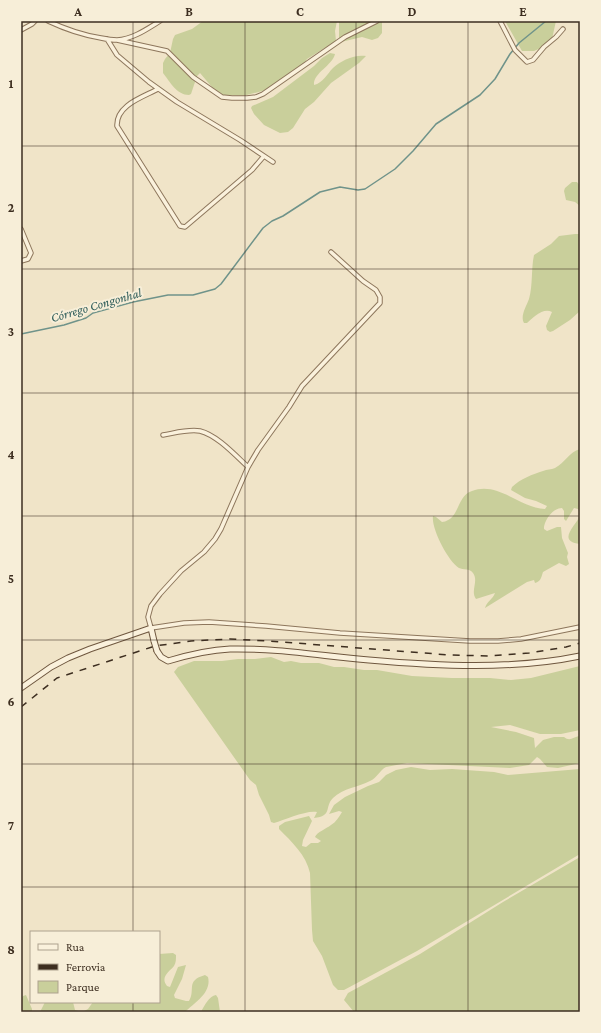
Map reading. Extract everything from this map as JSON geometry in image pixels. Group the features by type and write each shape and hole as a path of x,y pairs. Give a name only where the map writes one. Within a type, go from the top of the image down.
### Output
{"street":[{"path":"21,30 35,21"},
{"path":"48,21 66,29 86,35 167,51 193,77 216,94 229,98 256,97 263,94 345,37 377,21"},
{"path":"116,40 127,38 146,30 160,21"},
{"path":"500,21 515,50 527,62 533,60 563,29"},
{"path":"107,39 117,55 126,64 158,89 273,162"},
{"path":"158,89 141,97 123,109 119,115 117,126 180,226 184,227 252,170 264,156"},
{"path":"21,229 31,253 28,259 21,261"},
{"path":"331,252 363,281 376,290 380,297 380,303 302,386 248,467 224,523 215,539 204,552 181,571 151,606 148,617 157,651 161,657 168,661 197,653 237,649 300,652 415,664 471,665 537,663 580,656"},
{"path":"163,435 191,430 201,431 219,441 248,467"},
{"path":"21,688 51,667 90,649 151,628 184,623 209,622 445,640 498,641 522,639 580,627"}],"green space":[{"path":"203,21 337,21 335,31 336,41 307,59 303,65 266,90 243,96 228,95 225,98 217,93 200,73 197,76 191,94 189,95 181,93 174,87 163,73 163,63 170,53 175,35 192,29"},
{"path":"339,21 382,21 382,33 378,38 372,40 362,37 341,42 339,40"},
{"path":"505,21 556,21 552,39 541,48 534,51 522,51"},
{"path":"330,53 335,54 330,62 316,77 314,85 322,80 340,63 353,57 366,56 359,63 331,83 314,102 305,109 293,128 288,132 280,133 264,125 254,114 251,108 252,106 273,97"},
{"path":"572,182 577,182 580,186 580,206 575,202 566,200 564,191 565,188"},
{"path":"580,234 580,311 570,320 550,332 547,330 546,326 552,312 542,312 527,323 524,323 523,314 530,294 534,255 551,244 559,236"},
{"path":"580,449 580,512 578,509 574,508 566,521 564,519 564,511 562,508 555,510 552,512 544,526 544,529 547,531 561,527 562,538 568,553 567,557 569,564 566,566 559,563 543,572 540,579 535,583 534,580 527,582 485,608 495,593 476,599 474,596 475,576 470,570 459,568 445,552 437,536 433,516 442,522 448,520 455,513 463,498 467,494 472,491 482,489 491,489 536,508 545,509 547,506 525,498 511,490 512,487 531,475 555,468 576,450"},
{"path":"580,515 580,544 573,542 568,536"},
{"path":"271,657 284,662 319,663 334,667 377,670 412,676 511,680 531,678 580,666 580,730 561,734 540,734 510,725 491,727 516,732 534,738 535,748 543,740 554,737 564,737 570,739 580,736 580,763 558,768 547,767 537,757 529,765 510,768 407,763 386,767 372,780 346,790 333,798 330,801 326,813 320,817 314,818 317,812 312,812 274,823 271,822 256,785 250,780 174,672 178,667 194,661 222,661"},
{"path":"411,767 430,770 452,769 494,772 508,775 580,769 580,854 417,951 344,990 338,990 333,985 322,956 313,941 310,873 308,866 302,855 279,829 279,826 285,822 309,816 312,821 303,840 302,846 306,847 311,843 318,843 321,841 315,837 316,835 339,818 342,812 339,811 329,814 334,805 345,797 379,782 386,775 396,770"},
{"path":"580,857 580,1012 354,1012 344,1000 348,993 420,954 503,902"},
{"path":"173,953 176,955 176,961 175,965 165,977 164,980 167,986 170,987 178,967 186,965 182,979 174,995 175,998 189,1001 192,993 192,986 195,980 205,975 208,977 209,983 205,993 185,1012 82,1012 88,1009 92,1003 160,1003 160,954"},
{"path":"26,995 32,1012 21,1012 21,999"},
{"path":"216,995 218,998 220,1012 201,1012 209,999"},
{"path":"44,1003 73,1003 75,1010 82,1012 40,1012"}],"waterway":[{"name":"Córrego Congonhal","path":"21,334 64,325 86,318 93,313 133,302 168,295 193,295 215,289 221,284 263,228 272,221 283,216 320,192 340,187 358,190 365,189 395,169 436,124 480,95 495,79 510,54 519,43 546,21"}],"railway":[{"path":"21,707 57,678 155,646 191,641 230,639 450,655 489,656 529,653 566,647 580,643"}]}
